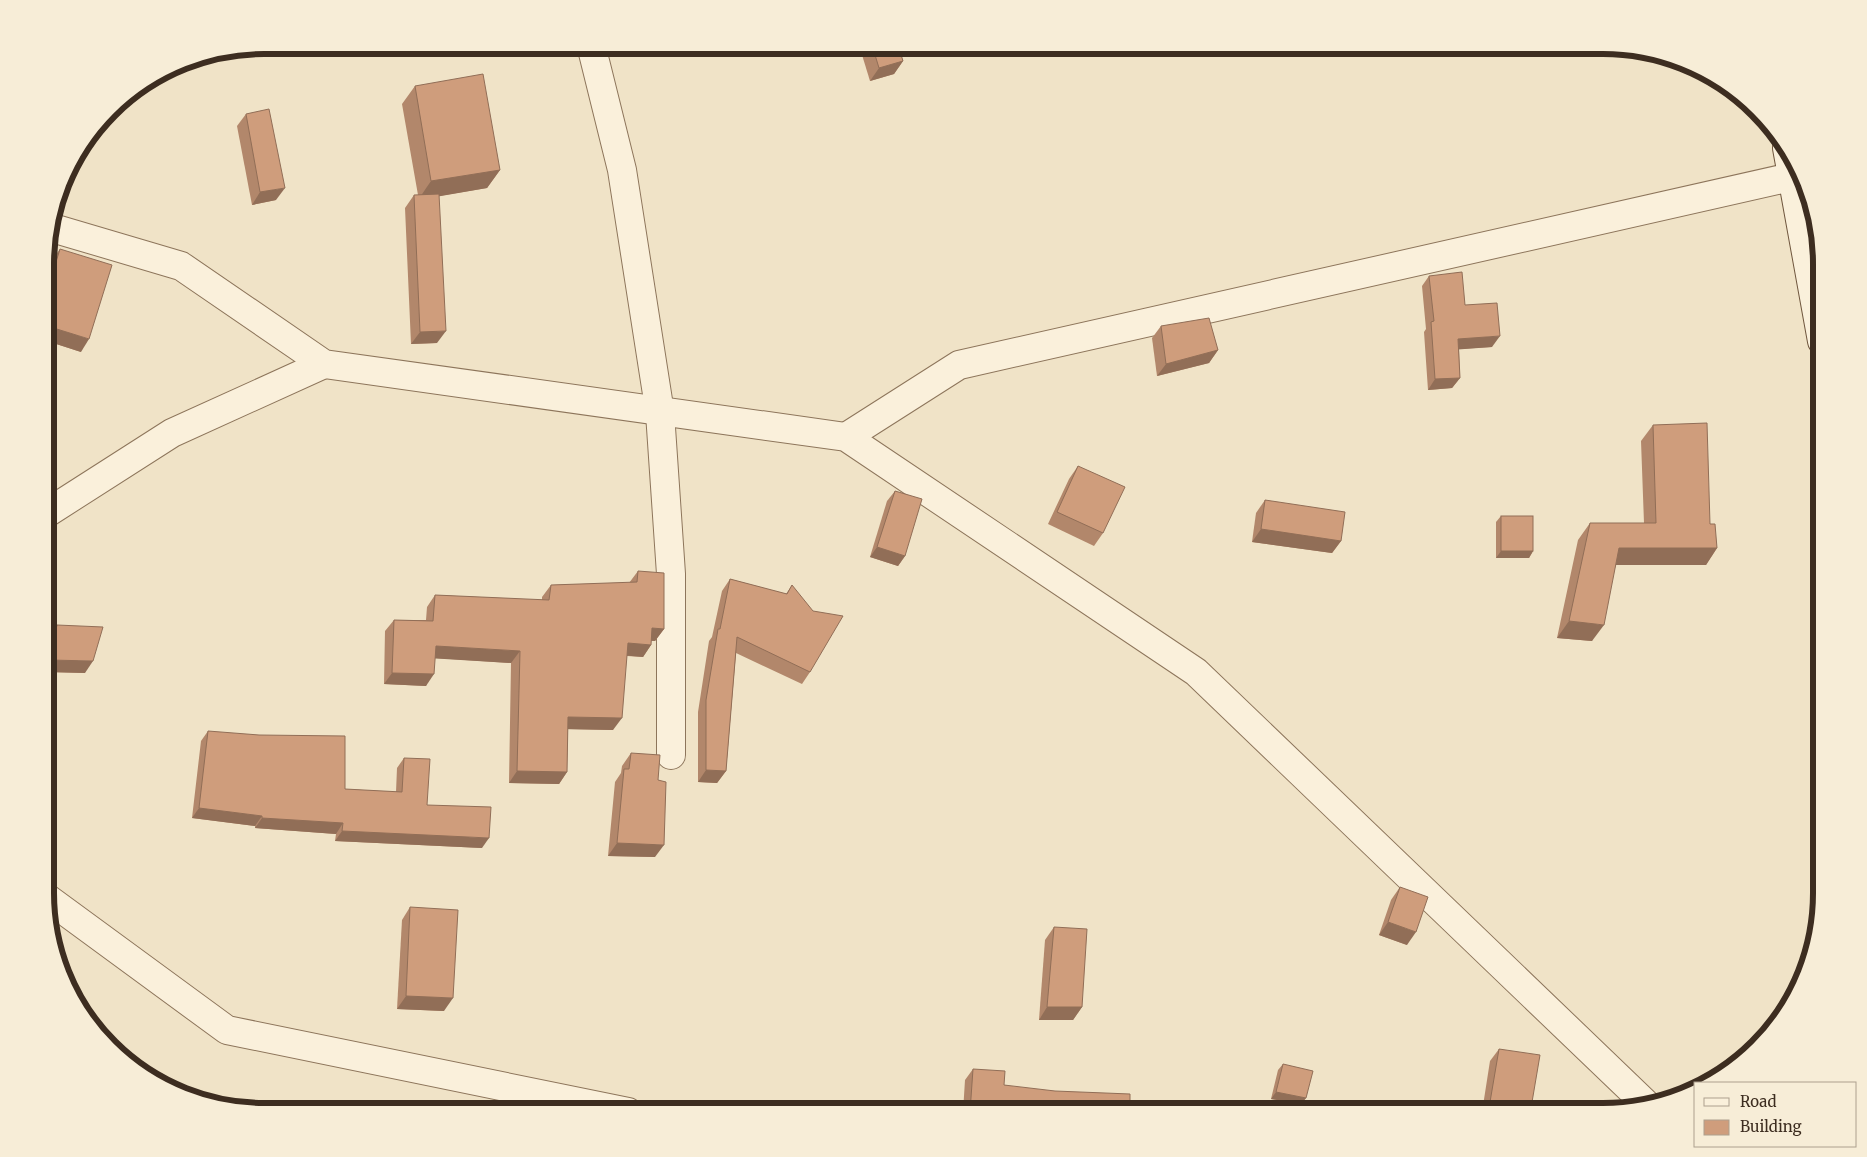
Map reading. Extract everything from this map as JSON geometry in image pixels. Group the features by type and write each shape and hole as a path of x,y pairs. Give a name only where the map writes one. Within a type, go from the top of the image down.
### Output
{"street":[{"path":"593,54 622,170 660,413 671,574 671,755"},
{"path":"1790,167 1813,293"},
{"path":"846,437 959,365 1791,177"},
{"path":"57,229 181,266 324,364 660,413 846,437 1196,672 1641,1099"},
{"path":"54,509 172,433 324,364"},
{"path":"54,903 227,1030 584,1103"}],"building":[{"path":"875,54 901,54 903,61 879,68"},
{"path":"483,74 500,170 431,181 415,86"},
{"path":"269,109 285,188 260,192 246,114"},
{"path":"439,194 446,331 420,332 414,195"},
{"path":"60,249 112,265 89,339 54,328 54,268"},
{"path":"1462,272 1465,305 1497,303 1500,336 1458,339 1460,378 1435,379 1431,322 1434,321 1429,276"},
{"path":"1209,318 1218,350 1166,364 1161,326"},
{"path":"1707,423 1710,524 1715,524 1717,548 1619,548 1604,625 1569,621 1590,523 1656,523 1653,425"},
{"path":"1078,466 1125,487 1103,533 1057,512"},
{"path":"895,491 922,499 905,556 877,547"},
{"path":"1265,500 1345,512 1341,541 1261,529"},
{"path":"1501,516 1533,516 1533,551 1501,551"},
{"path":"638,571 664,573 664,629 652,628 651,645 628,643 622,718 568,717 567,772 517,771 520,651 436,646 434,674 392,673 394,620 433,621 435,595 549,600 551,585 637,582"},
{"path":"730,579 787,594 792,585 813,611 843,616 810,672 737,637 726,771 706,770 706,700 718,629 720,629"},
{"path":"57,625 103,627 93,661 54,660 54,638"},
{"path":"208,731 259,735 345,736 345,789 402,792 404,758 430,759 427,805 491,807 489,838 342,831 343,823 262,818 262,816 199,808"},
{"path":"631,753 660,755 658,780 666,782 664,845 617,843 624,769 629,769"},
{"path":"1400,887 1428,897 1416,932 1388,922"},
{"path":"410,907 458,910 453,998 406,996"},
{"path":"1054,927 1087,929 1082,1007 1047,1007"},
{"path":"1499,1049 1540,1055 1532,1103 1490,1102"},
{"path":"1283,1064 1313,1071 1306,1098 1276,1092"},
{"path":"973,1069 1005,1071 1004,1085 1055,1091 1130,1094 1130,1103 971,1103"},
{"path":"1275,1101 1299,1102 1299,1103 1275,1103"}]}
